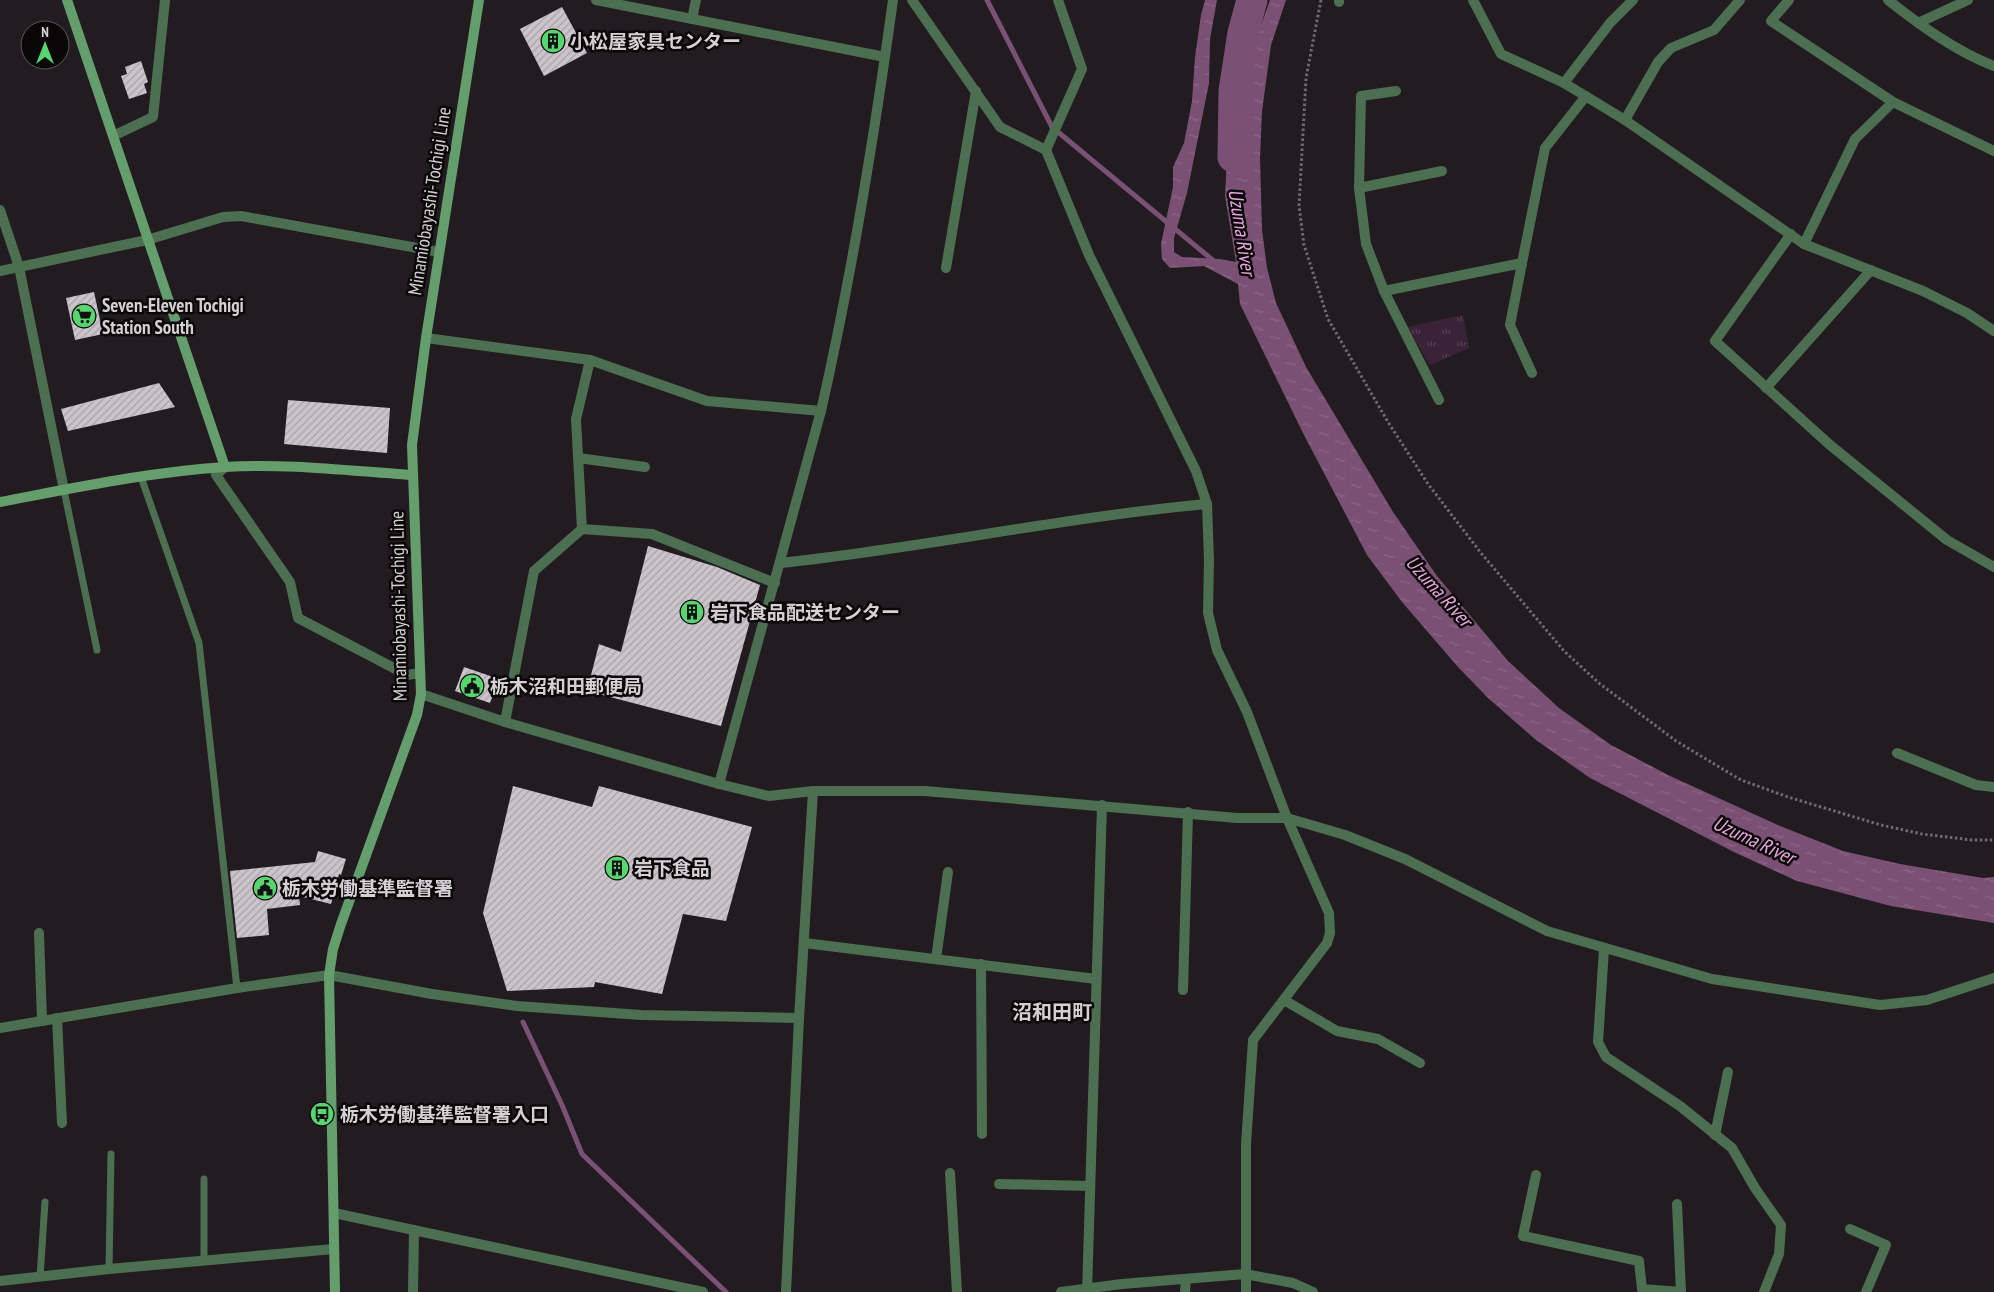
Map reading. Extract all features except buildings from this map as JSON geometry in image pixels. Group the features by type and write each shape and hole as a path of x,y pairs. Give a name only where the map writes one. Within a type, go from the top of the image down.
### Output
{"main road":[{"path":"67,0 225,467"},
{"name":"Minamiobayashi-Tochigi Line","path":"335,1292 329,975 333,949 341,924 417,715 421,694 411,475 412,445 426,338 479,0"},
{"path":"0,502 141,477 225,467 265,466 411,475"}],"street":[{"path":"113,136 153,117 165,0"},
{"path":"596,0 885,57"},
{"path":"692,19 696,0"},
{"path":"719,784 821,411 834,354 870,158 893,0"},
{"path":"912,0 1000,127 1046,150 1089,255 1196,471 1207,504 1208,613 1217,650 1247,712 1286,818 1328,912 1330,933 1327,943 1253,1040 1246,1144 1246,1292"},
{"path":"1046,150 1082,69 1058,0"},
{"path":"1473,0 1501,54 1564,83 1625,120 1804,244 1923,291 1967,313 1994,331"},
{"path":"1564,83 1610,24 1634,0"},
{"path":"1625,120 1658,62 1671,48 1714,30 1740,0"},
{"path":"1789,0 1771,21 1893,102 1994,151"},
{"path":"1888,0 1918,24 1976,59 1994,66"},
{"path":"1918,24 1968,0"},
{"path":"946,268 976,91"},
{"path":"1396,91 1361,96 1360,188 1366,244 1384,291 1439,400"},
{"path":"1532,373 1510,325 1522,263 1545,148 1586,96"},
{"path":"1804,244 1855,140 1893,102"},
{"path":"1360,188 1442,172"},
{"path":"0,210 19,267 64,490"},
{"path":"0,271 147,240 224,218 241,216 439,252"},
{"path":"1791,234 1715,341 1830,445 1947,540 1994,567"},
{"path":"1384,291 1522,263"},
{"path":"1766,388 1871,270"},
{"path":"426,338 590,360 707,401 821,411"},
{"path":"582,529 576,419 590,360"},
{"path":"578,458 645,467"},
{"path":"225,467 216,475 290,582 298,618 407,675 420,673"},
{"path":"780,563 846,556 1148,510 1207,504"},
{"path":"505,722 534,571 582,529 652,534 775,583"},
{"path":"421,694 505,722 719,784 769,796 813,791 925,791 1188,812 1237,818 1286,818 1346,835 1405,859 1547,931 1712,979 1880,1005 1927,1000 1994,978"},
{"path":"1897,753 1976,786 1994,787"},
{"path":"786,1292 799,1018 813,791"},
{"path":"1087,1290 1102,805"},
{"path":"1183,990 1188,812"},
{"path":"936,959 948,872"},
{"path":"39,933 42,1021"},
{"path":"804,943 1096,979"},
{"path":"1604,949 1598,1042 1606,1057 1680,1106 1732,1148 1755,1188 1781,1225 1779,1254 1764,1292"},
{"path":"981,964 982,1134"},
{"path":"0,1028 237,988 329,975 432,994 517,1006 641,1015 799,1018"},
{"path":"1284,1000 1338,1031 1378,1039 1420,1062"},
{"path":"57,1018 62,1123"},
{"path":"1715,1135 1728,1072"},
{"path":"950,1173 957,1292"},
{"path":"1536,1174 1523,1236 1639,1261 1642,1289 1681,1292 1677,1204"},
{"path":"999,1184 1090,1186"},
{"path":"334,1212 703,1292"},
{"path":"1850,1229 1886,1245 1866,1292"},
{"path":"413,1292 414,1230"},
{"path":"0,1282 109,1269 334,1249"},
{"path":"1061,1292 1245,1274 1293,1284 1313,1292"},
{"path":"1185,1292 1186,1279"}],"lane":[{"path":"141,477 199,643 237,988"},
{"path":"64,490 97,650"},
{"path":"109,1269 111,1154"},
{"path":"204,1179 204,1261"},
{"path":"40,1277 45,1202"}],"path":[{"path":"1321,0 1306,78 1299,206 1304,245 1328,319 1388,422 1423,476 1481,553 1564,651 1600,684 1676,741 1741,780 1788,797 1881,825 1922,834 1994,840"}],"green space":[{"path":"1463,315 1469,348 1430,365 1407,327"}],"water":[{"path":"1205,0 1217,0 1210,39 1209,83 1187,193 1174,238 1174,252 1182,257 1220,259 1236,262 1225,196 1228,142 1241,81 1270,0 1286,0 1271,45 1262,111 1260,158 1262,230 1267,268 1276,303 1306,367 1393,512 1437,576 1508,661 1559,708 1611,745 1670,776 1780,826 1843,851 1900,864 1983,878 1994,877 1994,923 1891,906 1797,881 1734,852 1590,778 1536,740 1488,698 1458,667 1402,602 1367,555 1304,435 1240,304 1238,284 1204,266 1170,268 1162,259 1161,244 1173,187 1173,167 1184,143 1192,101 1195,57"}],"waterway":[{"path":"987,0 1052,127 1215,262"},
{"name":"Uzuma River","path":"1233,157 1234,91 1243,33 1252,0"},
{"path":"523,1022 562,1105 582,1154 726,1292"}],"place":[{"name":"小松屋家具センター","path":"553,41"},
{"name":"Seven-Eleven Tochigi Station South","path":"84,316"},
{"name":"岩下食品配送センター","path":"692,612"},
{"name":"栃木沼和田郵便局","path":"472,686"},
{"name":"岩下食品","path":"617,868"},
{"name":"栃木労働基準監督署","path":"265,888"},
{"name":"栃木労働基準監督署入口","path":"322,1114"}],"district":[{"name":"沼和田町","path":"1052,1012"}]}
